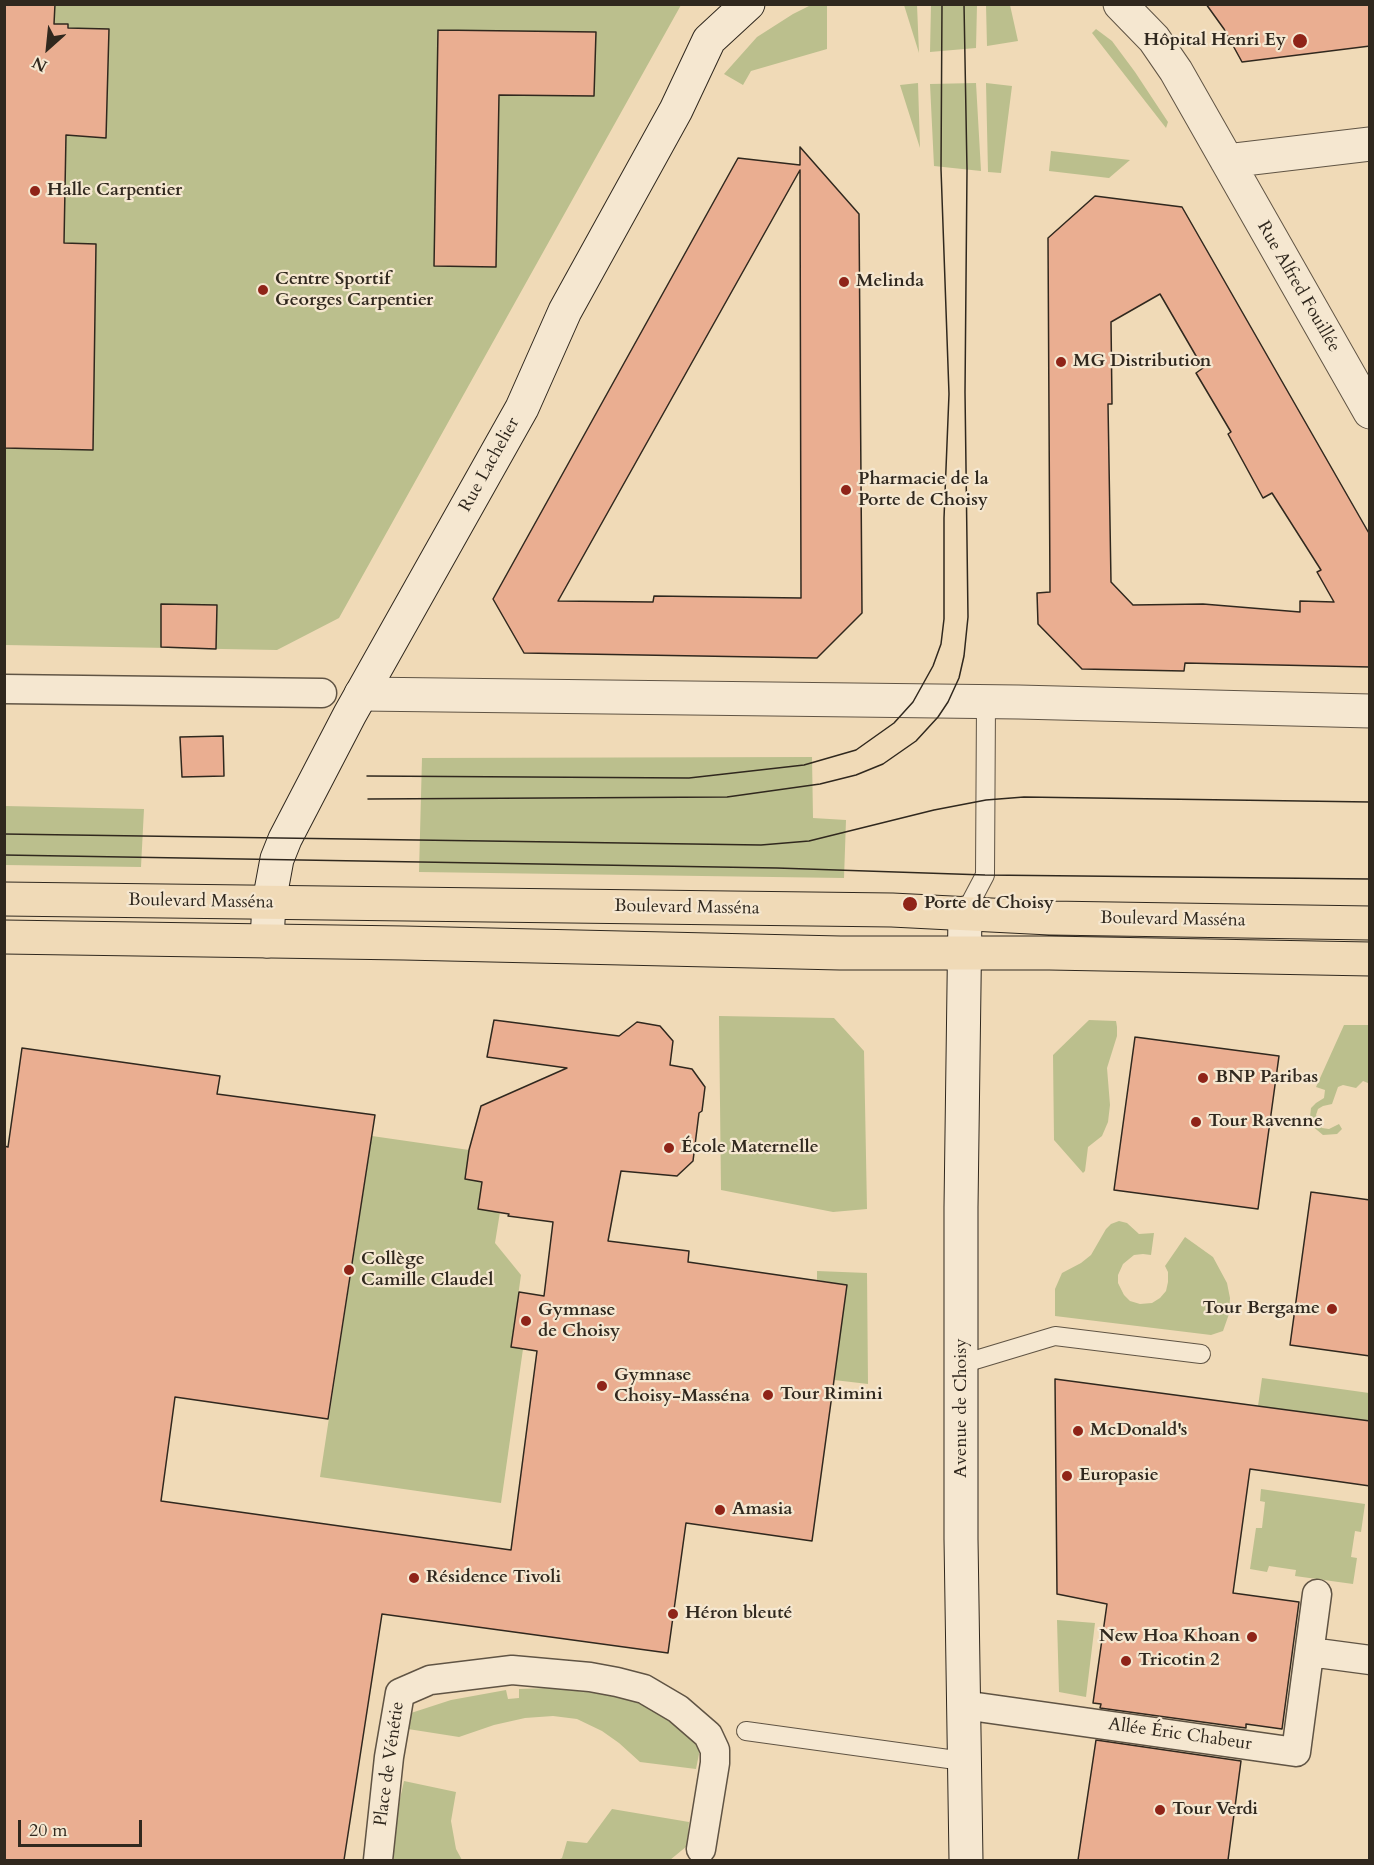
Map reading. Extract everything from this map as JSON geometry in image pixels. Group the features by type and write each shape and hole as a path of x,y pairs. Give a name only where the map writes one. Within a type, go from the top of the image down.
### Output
{"main road":[{"name":"Rue Lachelier","path":"267,941 269,902 277,859 285,839 361,694 522,408 565,311 676,110 710,40 748,4"},
{"name":"Rue Alfred Fouillée","path":"1120,4 1154,39 1176,71 1370,412"},
{"path":"1227,161 1370,144"},
{"path":"361,694 986,702 1370,711"},
{"name":"Boulevard Masséna","path":"4,899 892,910 1072,918 1370,923"},
{"name":"Avenue de Choisy","path":"965,913 961,1207 963,1761 966,1860"},
{"name":"Boulevard Masséna","path":"4,937 964,955 1049,953 1370,959"}],"street":[{"path":"4,688 322,693"},
{"name":"Allée Éric Chabeur","path":"963,1705 1296,1752 1317,1594"},
{"path":"1310,1652 1370,1660"},
{"name":"Place de Vénétie","path":"378,1860 389,1757 400,1693 430,1680 512,1670 590,1677 644,1689 678,1709 708,1735 715,1750 715,1763 698,1855"}],"lane":[{"path":"322,693 361,694"},
{"path":"965,913 985,875 986,702"},
{"path":"962,1364 1055,1336 1201,1354"},
{"path":"746,1731 963,1761"}],"green space":[{"name":"Centre Sportif Georges Carpentier","path":"5,5 681,5 339,618 277,650 5,645"},
{"path":"811,5 827,5 827,49 751,71 743,85 724,74 757,37"},
{"path":"904,5 917,5 919,53"},
{"path":"931,5 977,5 976,48 930,52"},
{"path":"986,5 1010,5 1018,41 987,46"},
{"path":"1096,29 1112,41 1135,72 1168,122 1166,128 1092,33"},
{"path":"918,83 920,148 900,85"},
{"path":"976,83 981,171 934,166 930,84"},
{"path":"986,83 1012,86 1001,173 988,172"},
{"path":"1051,151 1130,160 1109,178 1049,171"},
{"path":"812,757 813,818 846,820 844,878 419,872 422,758"},
{"path":"5,806 144,809 141,867 5,865"},
{"path":"719,1016 834,1018 864,1051 867,1209 833,1212 721,1190"},
{"path":"1089,1020 1116,1021 1117,1036 1107,1068 1110,1105 1108,1122 1102,1136 1088,1147 1083,1173 1054,1140 1053,1055"},
{"path":"1344,1025 1369,1025 1369,1086 1363,1081 1356,1088 1343,1085 1338,1087 1332,1104 1318,1109 1316,1115 1322,1128 1329,1129 1339,1124 1342,1129 1337,1134 1323,1135 1311,1125 1311,1108 1324,1098 1325,1090 1316,1087"},
{"path":"372,1136 469,1150 465,1179 482,1182 478,1209 500,1212 495,1243 521,1275 511,1346 523,1349 501,1503 320,1477"},
{"path":"1119,1221 1127,1223 1139,1234 1154,1233 1151,1255 1134,1255 1123,1264 1118,1275 1118,1283 1124,1295 1130,1301 1140,1304 1152,1303 1160,1298 1166,1291 1168,1282 1168,1272 1165,1266 1185,1237 1213,1257 1227,1283 1230,1298 1229,1314 1223,1331 1211,1335 1055,1316 1055,1289 1062,1273 1091,1255 1106,1229"},
{"path":"817,1271 867,1273 868,1384 834,1380 847,1285 817,1280"},
{"path":"1262,1378 1369,1393 1369,1421 1258,1406"},
{"path":"1261,1489 1365,1504 1361,1532 1355,1531 1351,1557 1357,1558 1353,1584 1295,1576 1296,1570 1269,1566 1267,1572 1250,1569 1256,1528 1262,1528 1265,1502 1260,1501"},
{"path":"1057,1620 1095,1623 1086,1697 1059,1692"},
{"path":"549,1688 618,1695 650,1707 683,1731 700,1749 696,1769 640,1762 602,1731 577,1719 553,1716 525,1718 494,1725 459,1737 408,1729 411,1713 451,1700 506,1690 508,1699 519,1698 519,1689"},
{"path":"404,1781 456,1792 451,1821 456,1849 462,1860 394,1860 391,1839"},
{"path":"612,1809 689,1822 687,1846 670,1860 558,1860 562,1858 567,1841 587,1843"}],"building":[{"name":"Halle Carpentier","path":"4,4 55,4 54,24 68,24 68,28 109,29 106,138 66,135 64,243 96,244 93,450 4,448"},
{"name":"Hôpital Henri Ey","path":"1206,4 1370,4 1370,46 1242,62 1224,29"},
{"path":"438,30 596,32 594,96 499,95 496,267 434,266"},
{"path":"800,147 859,214 862,613 817,658 524,653 493,599 738,158 800,165","holes":["800,170 801,598 654,596 653,602 558,601"]},
{"path":"1095,196 1182,207 1370,535 1370,667 1185,663 1184,671 1082,669 1038,624 1037,593 1050,592 1048,238","holes":["1160,294 1203,368 1196,373 1231,432 1228,434 1263,498 1272,493 1321,570 1317,572 1334,602 1300,601 1300,612 1203,604 1133,605 1111,582 1108,404 1112,404 1111,322"]},
{"path":"161,604 217,605 216,649 161,647"},
{"path":"223,736 224,776 182,777 180,737"},
{"path":"494,1020 619,1036 637,1022 660,1026 673,1041 670,1065 692,1069 705,1087 693,1161 677,1176 621,1171 608,1241 689,1251 688,1262 847,1285 812,1541 686,1523 668,1653 382,1614 344,1860 4,1860 4,1146 8,1147 22,1048 220,1076 217,1094 375,1115 328,1419 175,1397 161,1501 511,1550 537,1351 511,1347 519,1292 544,1296 553,1222 478,1209 482,1182 465,1179 469,1150 481,1106 567,1068 487,1057"},
{"name":"Tour Ravenne","path":"1135,1037 1279,1056 1258,1209 1114,1190"},
{"name":"Tour Bergame","path":"1311,1192 1370,1200 1370,1356 1290,1345"},
{"path":"1055,1379 1370,1421 1370,1486 1250,1469 1233,1593 1299,1602 1282,1729 1246,1724 1246,1728 1100,1708 1101,1704 1093,1703 1107,1604 1057,1594"},
{"name":"Tour Verdi","path":"1096,1740 1241,1761 1228,1860 1078,1860"}],"tram line":[{"path":"367,776 689,778 804,765 856,750 894,723 913,702 933,666 941,644 944,619 944,518 949,394 941,169 942,4"},
{"path":"368,799 727,797 820,784 856,775 883,764 916,741 938,717 959,678 968,617 965,392 967,170 964,4"},
{"path":"4,834 761,845 809,841 934,810 986,800 1024,797 1370,802"},
{"path":"4,855 777,868 985,875 1370,879"}],"place":[{"name":"Hôpital Henri Ey","path":"1300,41"},
{"name":"Halle Carpentier","path":"35,191"},
{"name":"Melinda","path":"844,282"},
{"name":"Centre Sportif Georges Carpentier","path":"263,290"},
{"name":"MG Distribution","path":"1061,362"},
{"name":"Pharmacie de la Porte de Choisy","path":"846,490"},
{"name":"Porte de Choisy","path":"910,904"},
{"name":"BNP Paribas","path":"1203,1078"},
{"name":"Tour Ravenne","path":"1196,1122"},
{"name":"École Maternelle","path":"669,1148"},
{"name":"Collège Camille Claudel","path":"349,1270"},
{"name":"Tour Bergame","path":"1332,1309"},
{"name":"Gymnase de Choisy","path":"526,1321"},
{"name":"Gymnase Choisy-Masséna","path":"602,1386"},
{"name":"Tour Rimini","path":"768,1395"},
{"name":"McDonald's","path":"1078,1431"},
{"name":"Europasie","path":"1067,1476"},
{"name":"Amasia","path":"720,1510"},
{"name":"Résidence Tivoli","path":"414,1578"},
{"name":"Héron bleuté","path":"673,1614"},
{"name":"New Hoa Khoan","path":"1252,1637"},
{"name":"Tricotin 2","path":"1126,1661"},
{"name":"Tour Verdi","path":"1160,1810"}]}
